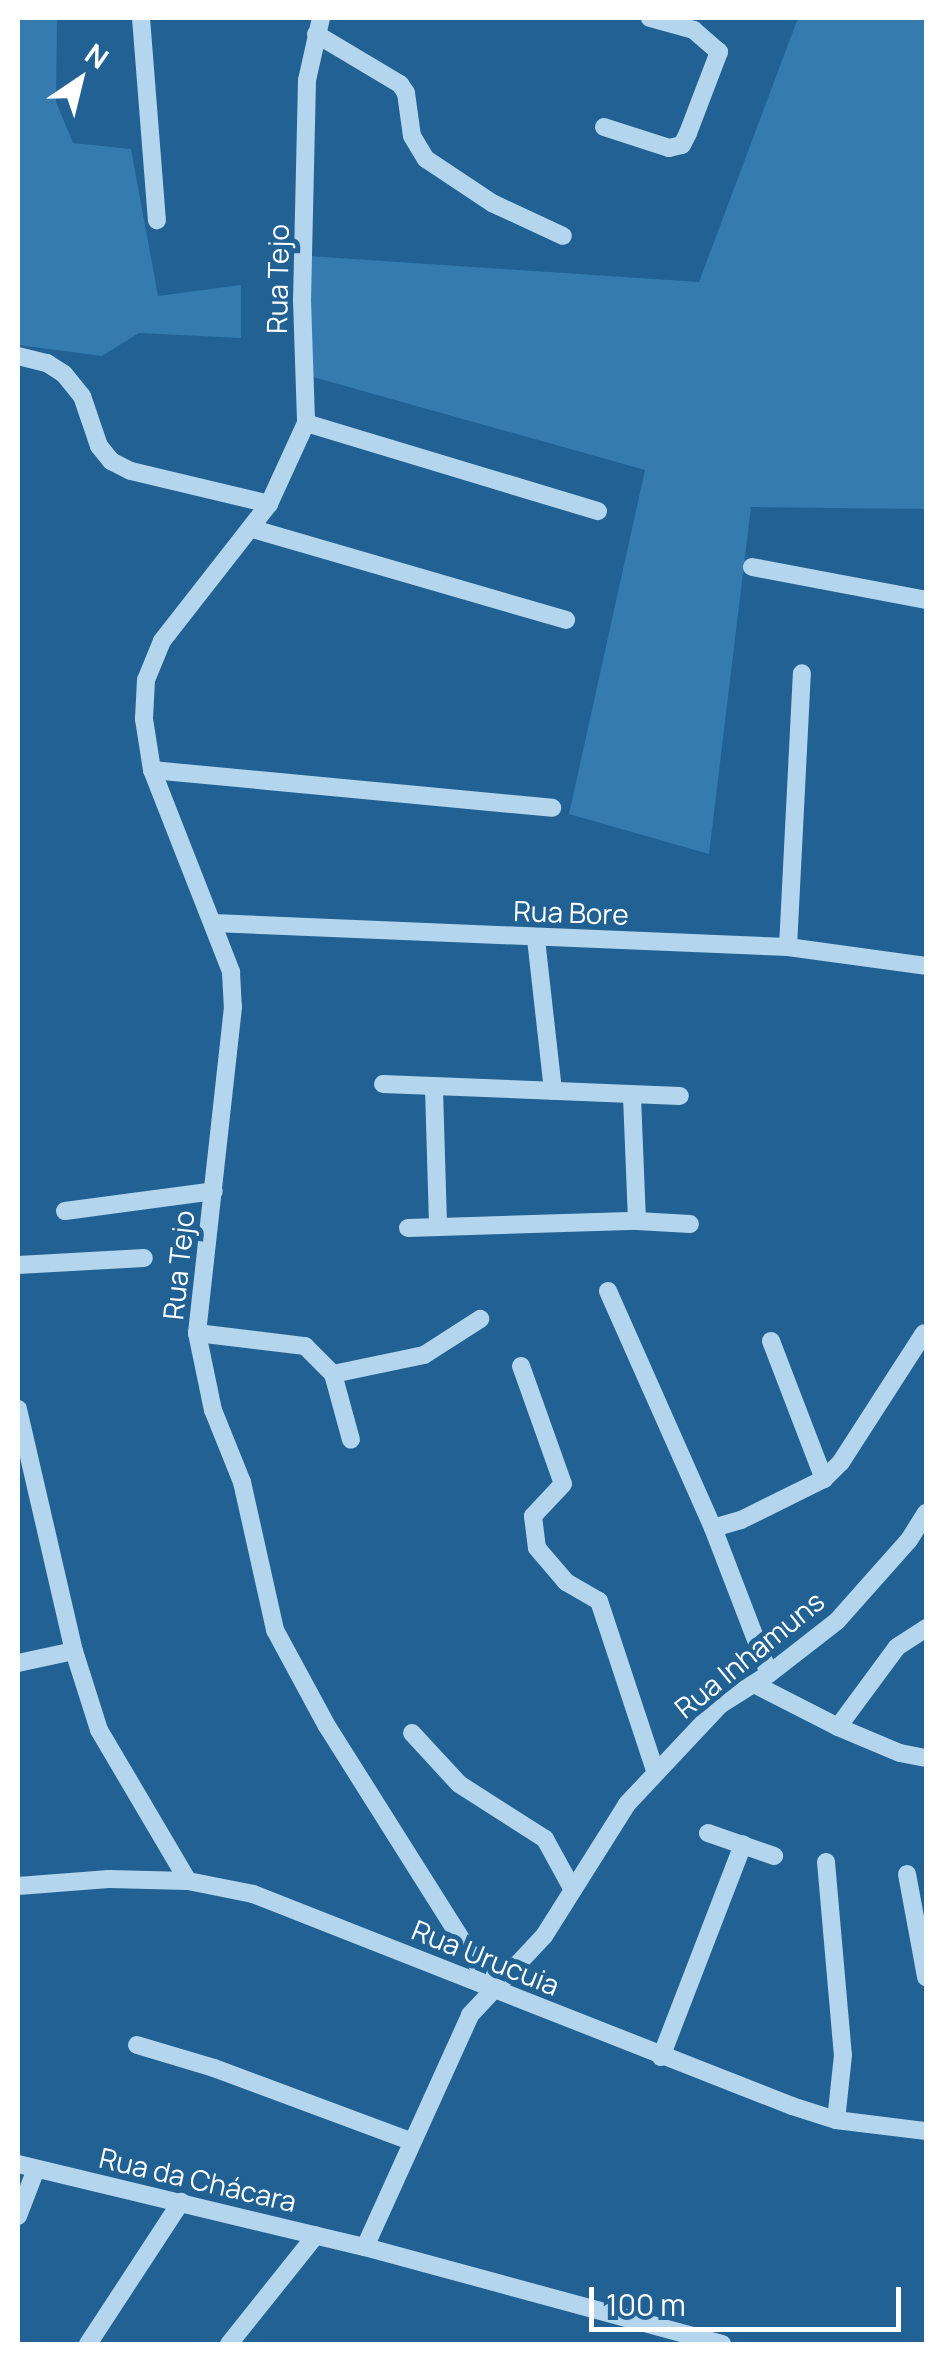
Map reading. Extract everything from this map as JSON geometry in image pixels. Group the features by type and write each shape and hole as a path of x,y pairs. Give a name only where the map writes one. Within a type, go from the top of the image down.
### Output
{"street":[{"path":"141,18 157,220"},
{"path":"604,127 668,148 682,146 688,133 718,52 694,30 650,18"},
{"path":"318,26 400,84 406,93 412,136 426,159 492,203 563,236"},
{"name":"Rua Tejo","path":"318,26 307,80 302,300 306,423 269,504 162,641 146,680 144,719 152,770 231,972 233,1008 197,1333 213,1410 242,1482 275,1630 327,1726 492,1988"},
{"path":"18,356 47,363 64,374 82,396 99,446 112,461 131,471 269,504"},
{"path":"306,423 598,511"},
{"path":"253,529 566,620"},
{"path":"752,567 926,600"},
{"path":"788,947 802,673"},
{"path":"152,770 552,808"},
{"name":"Rua Bore","path":"213,923 788,947 926,966"},
{"path":"536,939 553,1091"},
{"path":"383,1084 680,1096"},
{"path":"434,1088 438,1224"},
{"path":"632,1096 637,1220"},
{"path":"65,1211 214,1191"},
{"path":"408,1228 637,1220 690,1224"},
{"path":"18,1265 144,1258"},
{"path":"608,1291 713,1528 762,1679 838,1727 926,1758"},
{"path":"332,1374 424,1355 480,1319"},
{"path":"197,1333 306,1346 332,1374 351,1440"},
{"path":"713,1528 741,1520 824,1478 841,1462 924,1333"},
{"path":"771,1342 824,1478"},
{"path":"520,1366 562,1479 559,1493 534,1516 537,1548 566,1582 599,1601 656,1773"},
{"path":"18,1409 23,1455 99,1730 188,1881"},
{"name":"Rua Inhamuns","path":"365,2247 470,2015 544,1936 628,1804 720,1706 837,1621 909,1540 926,1513"},
{"path":"838,1727 896,1646 926,1628"},
{"path":"18,1663 74,1650"},
{"path":"412,1733 459,1784 545,1839 573,1890"},
{"path":"708,1833 774,1856"},
{"path":"661,2057 744,1844"},
{"path":"826,1862 843,2054 836,2120"},
{"path":"907,1874 926,1976"},
{"name":"Rua Urucuia","path":"18,1886 110,1879 188,1881 253,1894 661,2057 836,2120 926,2131"},
{"path":"138,2045 214,2068 410,2141"},
{"path":"18,2216 27,2167"},
{"name":"Rua da Chácara","path":"27,2167 365,2247 722,2344"},
{"path":"88,2344 181,2202"},
{"path":"230,2344 316,2235"}],"shaded area":[{"path":"18,18 57,18 56,102 73,143 131,149 158,296 241,285 241,338 139,333 102,356 18,345"},
{"path":"798,18 926,18 926,509 751,507 709,854 569,814 645,470 313,377 308,256 699,282"}]}
